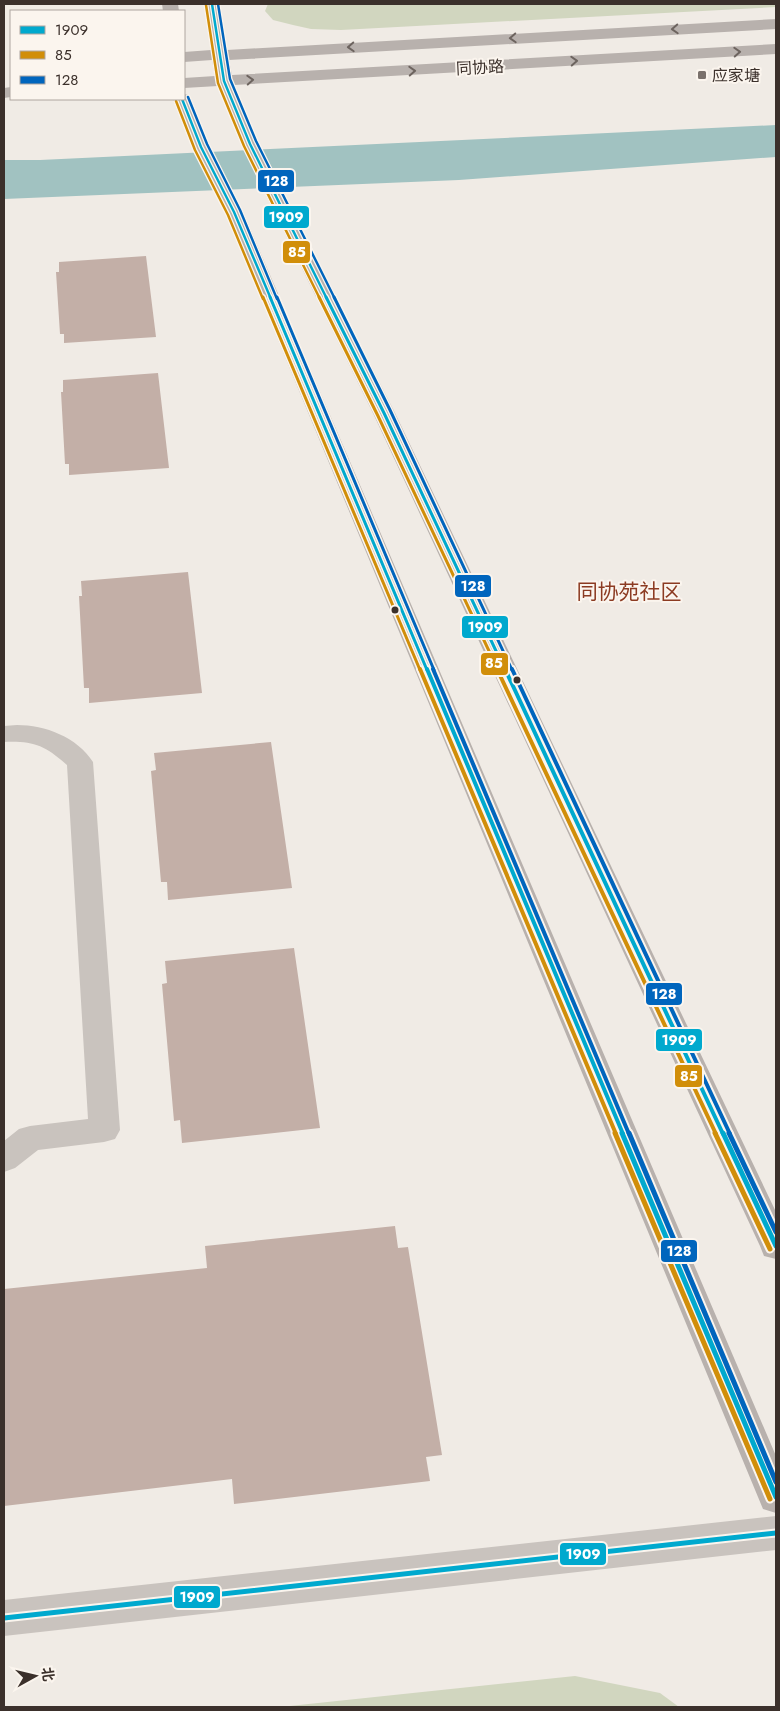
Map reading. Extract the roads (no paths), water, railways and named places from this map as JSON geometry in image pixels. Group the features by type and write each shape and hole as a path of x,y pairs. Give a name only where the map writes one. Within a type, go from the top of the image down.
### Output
{"main road":[{"path":"212,4 224,81 250,144 384,413 776,1246"},
{"name":"同协路","path":"185,57 776,24"},
{"name":"同协路","path":"185,83 776,49"},
{"path":"182,100 201,147 234,212 776,1496"}],"street":[{"path":"4,734 26,732 57,741 80,762 104,1130 30,1138 4,1158"},
{"path":"4,1618 776,1533"}],"water":[{"path":"776,125 776,157 459,180 4,199 4,160 40,160"}],"place":[{"name":"应家塘","path":"702,75"}],"district":[{"name":"同协苑社区","path":"629,592"}]}
